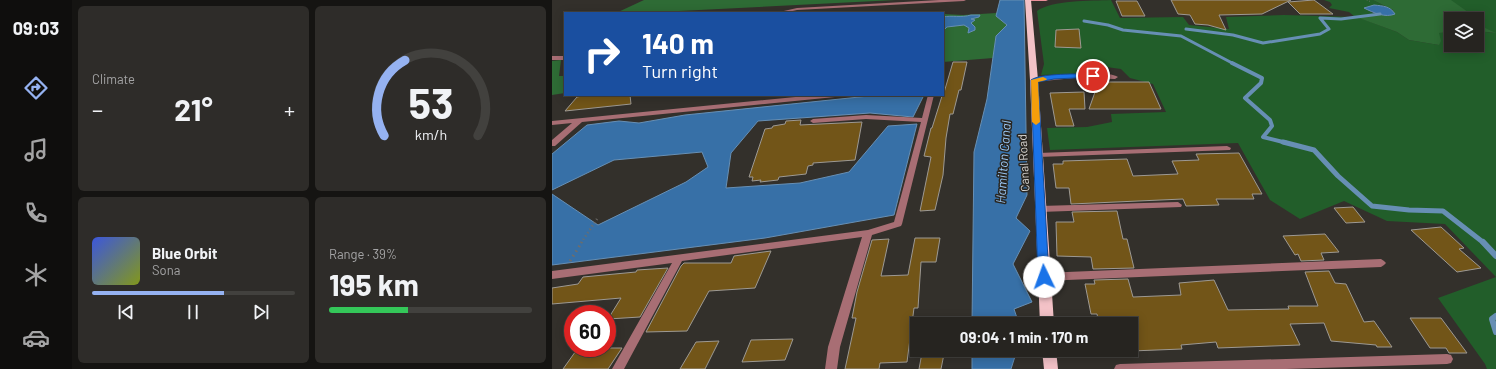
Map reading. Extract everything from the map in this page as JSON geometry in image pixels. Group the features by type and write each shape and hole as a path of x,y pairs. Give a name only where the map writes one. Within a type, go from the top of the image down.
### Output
{"main road":[{"path":"1028,0 1046,0"},
{"name":"Canal Road","path":"1028,0 1034,80 1047,317"},
{"path":"1050,357 1051,369"}],"street":[{"path":"782,12 797,9 964,0"},
{"path":"552,58 564,58"},
{"path":"1034,80 1054,77 1115,77"},
{"path":"552,123 825,96"},
{"path":"552,275 868,233 898,224 930,96"},
{"path":"813,121 866,117 924,120"},
{"path":"552,144 580,120"},
{"path":"1038,155 1227,148"},
{"path":"1040,209 1178,205"},
{"path":"831,369 834,347 868,233"},
{"path":"618,369 680,257"},
{"path":"1044,277 1381,263"},
{"path":"1120,369 1448,359"}],"path":[{"path":"1367,0 1371,2"},
{"path":"562,274 597,219"}],"green space":[{"path":"644,0 896,0 678,12 618,12"},
{"path":"1111,0 1120,18 1183,17 1189,25 1229,29 1226,17 1284,15 1355,17 1349,12 1329,8 1332,5 1330,2 1324,0 1373,0 1385,6 1374,5 1364,8 1375,14 1357,17 1397,32 1409,40 1439,45 1439,33 1444,33 1444,52 1484,52 1484,32 1495,33 1484,28 1484,12 1468,12 1450,0 1496,0 1496,277 1445,224 1387,221 1344,201 1300,219 1270,200 1238,143 1050,150 1047,128 1087,127 1112,122 1111,114 1166,112 1153,84 1130,78 1121,69 1099,66 1092,73 1041,75 1044,64 1037,11 1044,7 1061,3"},
{"path":"1373,0 1451,0 1468,12 1444,12 1444,33 1439,33 1441,41 1439,45 1409,40 1397,32 1356,17 1375,14 1390,16 1393,10"},
{"path":"997,13 996,16 1007,25 996,36 993,58 944,62 944,14 963,15"},
{"path":"1484,27 1496,33 1484,32"},
{"path":"561,60 559,76 564,76 564,93 552,95 552,61"},
{"path":"1496,277 1496,369 1487,369 1438,298"}],"water":[{"name":"Hamilton Canal","path":"1000,0 1024,0 1027,195 1016,218 1030,231 1013,264 1032,302 1014,309 1017,317 972,317 974,152 987,99 996,36 1007,25 996,16"},
{"path":"1374,5 1389,8 1395,14 1383,15 1364,8"},
{"path":"980,15 979,17 971,19 975,20 971,23 975,27 975,30 968,33 969,28 964,25 947,27 944,30 944,17"},
{"path":"869,96 924,96 913,117 870,113 758,121 731,153 726,188 800,183 849,172 888,126 917,124 894,215 765,238 552,265 552,194 598,225 686,182 708,167 702,152 614,160 552,190 552,154 587,125 619,121 639,123 685,115"},
{"path":"972,357 1015,357 1011,369 972,369"}],"building":[{"path":"1171,0 1291,0 1262,14 1219,15 1226,30 1208,25 1195,24 1190,15 1178,14"},
{"path":"1314,0 1333,14 1300,14 1288,2"},
{"path":"1116,1 1137,1 1145,16 1122,16"},
{"path":"1079,29 1081,48 1055,47 1056,30"},
{"path":"953,62 967,62 961,90 959,90 953,114 950,114 946,138 943,175 935,210 920,211 931,157 924,156 931,128"},
{"path":"1103,82 1149,82 1161,109 1089,109 1095,92 1098,92 1097,87 1104,87"},
{"path":"1084,92 1085,109 1069,109 1074,126 1056,126 1050,93"},
{"path":"630,96 631,104 565,111 577,97"},
{"path":"801,120 800,125 862,122 855,160 813,163 813,165 808,166 806,174 779,177 778,180 760,182 761,180 752,181 753,177 749,177 765,129 785,124 786,121"},
{"path":"1239,153 1262,194 1252,194 1254,199 1216,199 1219,205 1186,206 1183,199 1071,204 1069,188 1056,188 1053,164 1063,164 1063,161 1127,159 1133,176 1178,174 1172,161 1199,160 1196,154"},
{"path":"1353,207 1365,222 1346,223 1334,208"},
{"path":"1117,211 1123,239 1127,239 1134,268 1093,269 1091,257 1057,256 1056,222 1074,222 1072,212"},
{"path":"1441,227 1464,248 1459,249 1481,268 1457,272 1411,230"},
{"path":"1325,234 1339,252 1321,253 1324,260 1301,261 1298,254 1295,255 1283,236"},
{"path":"915,238 940,238 936,262 921,262 918,308 914,308 913,317 910,317 910,339 907,362 880,363 879,369 845,369 856,318 852,318 857,292 872,240 889,239 881,276 908,275"},
{"path":"771,251 755,288 709,291 687,331 646,332 684,263 731,263 734,256"},
{"path":"668,268 640,317 616,318 616,306 621,298 552,304 552,288 578,284 583,277 636,272 637,270"},
{"path":"1329,271 1335,283 1346,284 1364,322 1374,321 1392,347 1377,347 1376,345 1331,341 1324,323 1290,324 1300,345 1218,348 1216,342 1181,345 1182,349 1138,351 1138,317 1098,317 1097,314 1091,314 1085,284 1095,284 1094,280 1128,279 1133,297 1181,295 1179,283 1214,280 1228,310 1289,309 1288,306 1318,306 1305,272"},
{"path":"1410,318 1441,318 1467,353 1449,353 1446,348 1430,348"},
{"path":"793,339 785,360 742,362 751,340"},
{"path":"719,341 705,369 680,369 696,342"},
{"path":"616,348 622,348 616,357"},
{"path":"572,357 616,357 608,369 563,369"},
{"path":"921,357 943,357 941,369 919,369"}],"waterway":[{"path":"1186,29 1233,35 1263,43 1320,34 1329,29 1320,18 1341,19 1380,14"},
{"path":"1084,21 1108,25 1123,30 1181,36 1234,64"},
{"path":"1234,64 1262,78 1261,83 1245,98 1270,120 1272,126 1263,137 1283,142"},
{"path":"1283,142 1287,143"},
{"path":"1283,142 1314,150 1338,176 1372,206 1409,210 1443,211 1484,243"},
{"path":"1484,243 1496,256"},
{"path":"1496,316 1492,319 1496,332"}],"slow traffic":[{"path":"1036,122 1034,80 1043,79"}],"route":[{"path":"1044,277 1034,80 1054,77 1093,76"}]}
